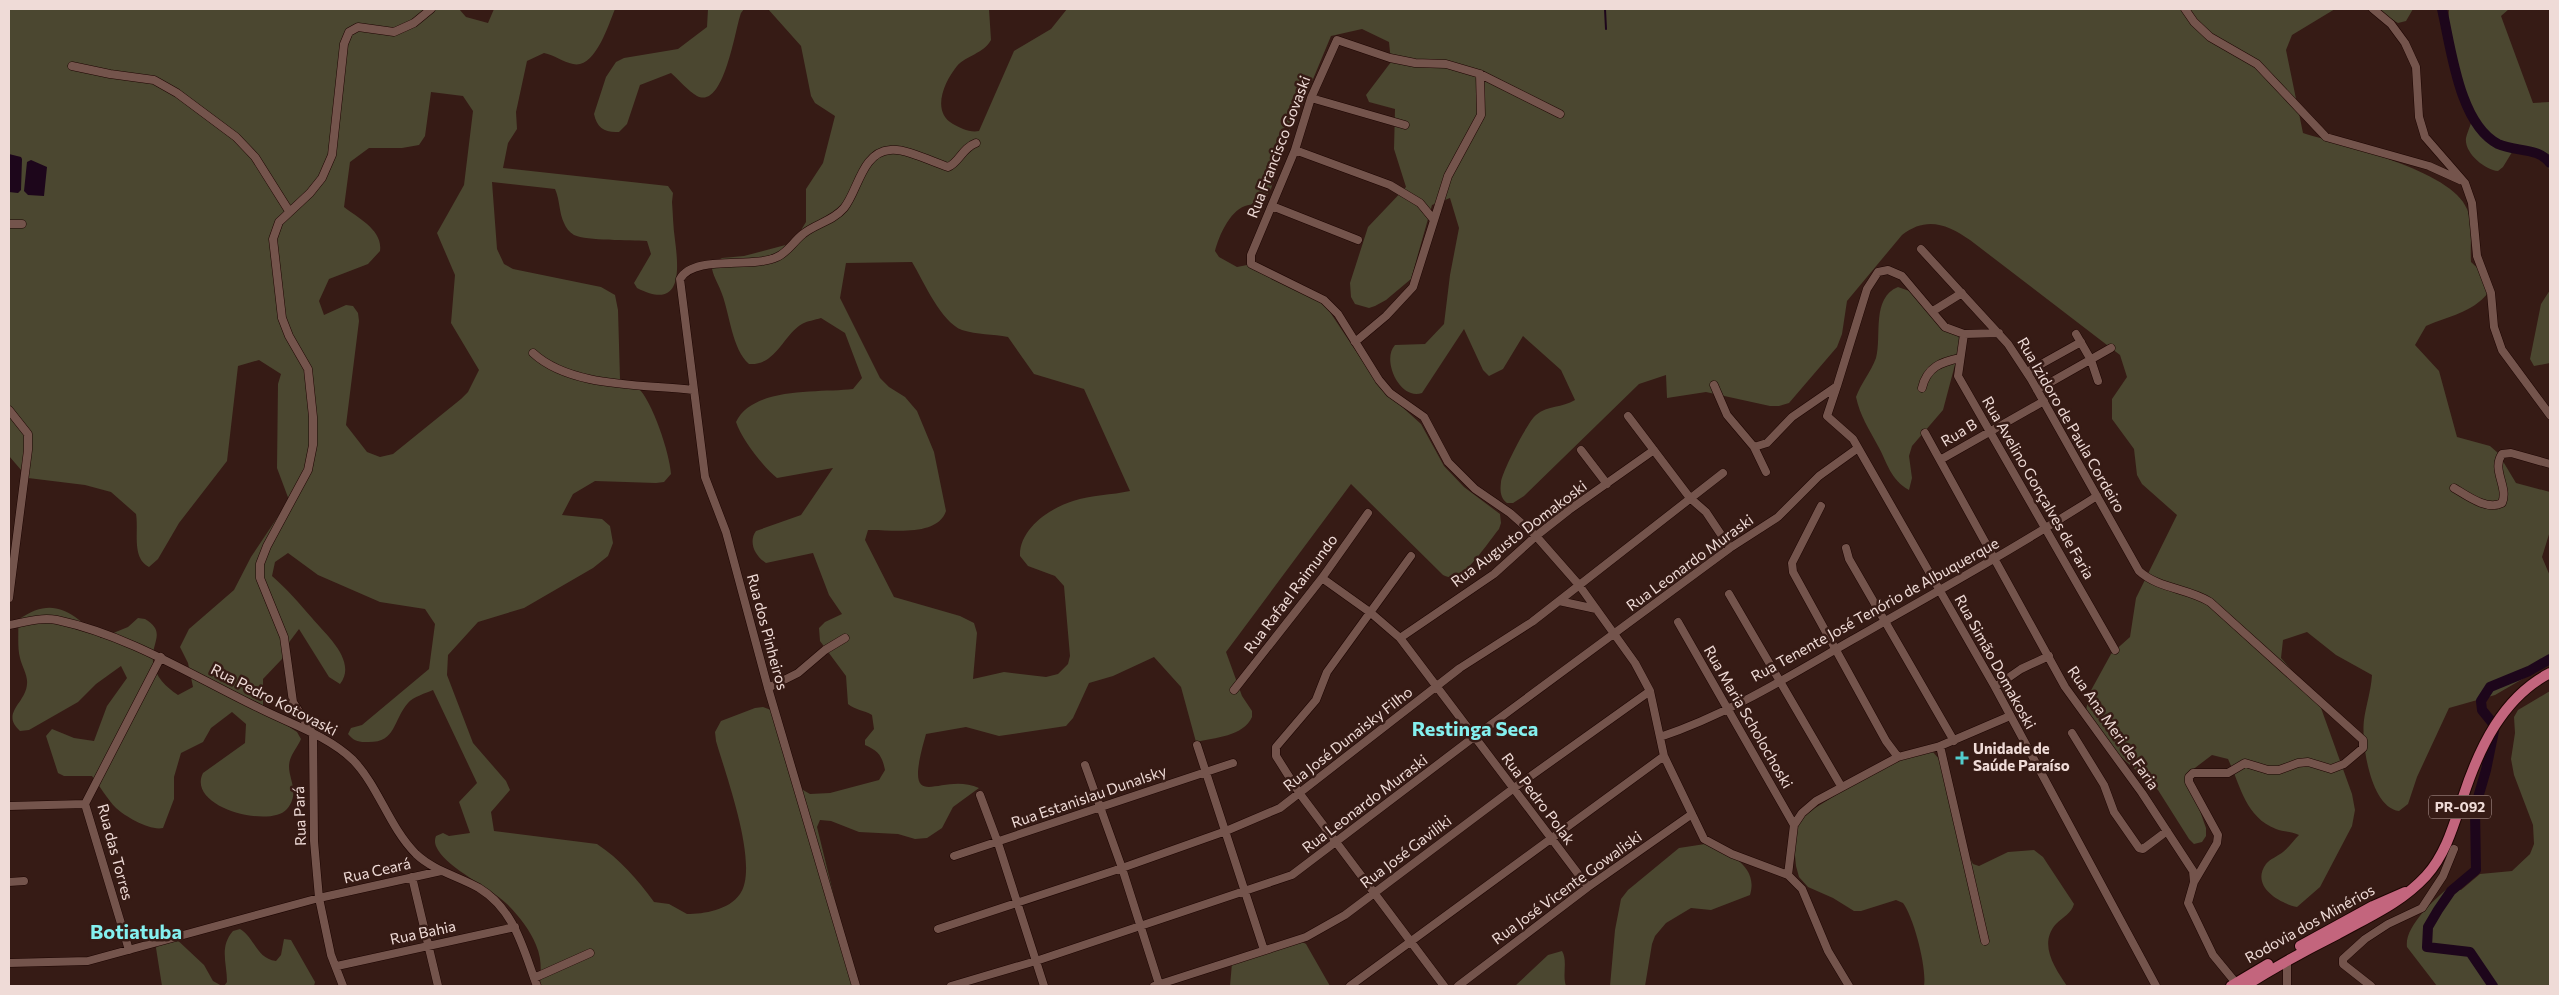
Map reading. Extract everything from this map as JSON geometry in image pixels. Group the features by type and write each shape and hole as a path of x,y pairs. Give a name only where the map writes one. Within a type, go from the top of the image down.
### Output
{"main road":[{"name":"Rodovia dos Minérios","path":"2237,985 2396,903 2427,875 2450,836 2484,746 2503,713 2512,701 2535,681 2550,673"},
{"name":"Rodovia dos Minérios","path":"2237,985 2349,918 2406,892"}],"street":[{"path":"313,734 292,702 284,637 260,578 260,564 267,546 308,470 313,445 313,417 308,369 282,318 273,239 279,222 316,186 332,155 344,44 349,32 358,27 394,32 414,23 431,9"},
{"path":"2186,9 2194,22 2210,37 2256,64 2326,137 2429,166 2465,183"},
{"path":"2373,9 2391,24 2405,42 2416,67 2419,117 2425,137 2465,183 2472,203 2478,256 2490,293 2494,327 2502,350 2550,414"},
{"name":"Rua Francisco Govaski","path":"1355,342 1338,314 1324,300 1251,264 1251,254 1296,150 1311,98 1337,40 1390,58 1415,63 1446,64 1480,74"},
{"path":"72,66 154,80 177,93 236,137 255,157 289,211"},
{"path":"1560,114 1480,74 1481,115 1448,176 1413,286 1386,316 1355,342 1379,380 1390,393 1424,416 1448,462 1475,489 1510,513 1536,536 1579,585 1635,663 1650,691 1664,756 1704,839 1732,854 1788,875 1802,889 1828,951 1849,986"},
{"path":"1311,98 1405,125"},
{"name":"Rua dos Pinheiros","path":"856,986 768,688 726,532 705,477 680,279 684,272 694,268 732,262 765,262 779,257 802,235 840,211 845,206 860,175 876,156 888,150 898,150 948,167 954,165 968,146 976,143"},
{"path":"1296,150 1390,184 1420,203 1434,220"},
{"path":"1272,206 1358,240"},
{"path":"9,224 22,224"},
{"name":"Rua Izidoro de Paula Cordeiro","path":"1921,249 1999,333 2027,372 2139,571 2155,583 2192,592 2210,602 2363,740 2364,748 2344,764 2331,769 2308,762 2298,763 2279,770 2268,770 2245,763 2228,773 2193,773 2189,777 2188,782 2218,834 2217,843 2194,882"},
{"path":"1754,447 1767,443 1792,417 1837,386 1867,289 1878,272 1888,270 1902,276 1933,311 1940,323 1964,334 1999,333"},
{"path":"1933,311 1962,293"},
{"name":"Rua Avelino Gonçalves de Faria","path":"1964,334 1958,376 2115,650"},
{"path":"2076,334 2091,360 2098,381"},
{"path":"2027,372 2081,342"},
{"path":"2037,390 2111,348"},
{"path":"533,352 556,369 597,381 693,390"},
{"path":"1922,388 1924,378 1936,366 1960,358"},
{"path":"1714,385 1727,415 1754,447 1766,472"},
{"name":"Rua Simão Domakoski","path":"1837,386 1827,416 1844,430 1858,448 1995,687 2156,986"},
{"name":"Rua B","path":"1940,460 2044,401"},
{"path":"9,410 28,434 28,450 9,598"},
{"path":"1628,416 1690,498 1706,512 1730,548"},
{"name":"Rua Ana Meri de Faria","path":"1925,432 2065,687 2193,871 2194,882"},
{"name":"Rua Leonardo Muraski","path":"951,986 1036,962 1292,875 1474,737 1730,548 1778,517 1819,476 1858,448"},
{"path":"1581,450 1607,484"},
{"name":"Rua Augusto Domakoski","path":"1400,638 1494,574 1536,536 1654,450"},
{"path":"2454,488 2479,502 2497,506 2502,503 2505,494 2498,469 2502,454 2510,453 2550,464"},
{"name":"Rua José Dunaisky Filho","path":"938,929 1016,901 1122,868 1226,831 1280,808 1460,668 1559,601 1723,473"},
{"name":"Rua Tenente José Tenório de Albuquerque","path":"1660,737 1728,708 1836,649 1994,559 2097,496"},
{"path":"1820,506 1792,563 1793,572 1886,741 1898,757"},
{"name":"Rua Rafael Raimundo","path":"1234,690 1322,578 1368,513"},
{"path":"1846,548 1849,559 1886,620 1954,741"},
{"path":"1411,556 1327,672 1316,700 1276,747 1276,756 1300,794 1444,986"},
{"name":"Rua Pedro Polak","path":"1322,578 1371,613 1400,638 1588,887"},
{"path":"1729,594 1841,786"},
{"path":"1559,601 1596,609"},
{"name":"Rua Pedro Kotovaski","path":"9,625 42,618 56,620 97,632 161,657 334,746 351,759 364,773 389,816 416,853 441,871 478,888 495,900 515,927 537,986"},
{"name":"Rua Maria Scholochoski","path":"1678,622 1794,825"},
{"path":"768,688 798,673 825,650 845,638"},
{"path":"1995,687 2021,669 2049,656"},
{"name":"Rua das Torres","path":"129,950 85,804 161,657"},
{"name":"Rua José Gaviliki","path":"1157,985 1306,937 1345,915 1514,788 1650,691"},
{"path":"1788,875 1794,825 1802,813 1841,786 1898,757 1954,741 2010,716"},
{"path":"2072,733 2104,785 2114,812 2139,848 2142,849 2167,832"},
{"name":"Rua Pará","path":"313,734 314,841 319,898"},
{"path":"1198,745 1264,950"},
{"path":"1940,746 1985,941"},
{"path":"1350,986 1664,756"},
{"name":"Rua Estanislau Dunalsky","path":"954,856 1102,809 1232,763"},
{"path":"1085,765 1122,868 1157,985"},
{"path":"980,795 998,843 1044,986"},
{"path":"9,806 85,804"},
{"name":"Rua José Vicente Gowaliski","path":"1458,986 1588,887 1692,814"},
{"path":"2371,986 2343,964 2343,959 2365,939 2388,924 2422,908 2443,876 2454,850"},
{"name":"Rua Ceará","path":"9,963 88,961 319,898 441,871"},
{"path":"412,877 438,986"},
{"path":"9,882 24,881"},
{"path":"2194,882 2188,904 2213,955 2237,985"},
{"path":"319,898 331,955 343,986"},
{"name":"Rua Bahia","path":"336,966 515,927"},
{"path":"534,978 590,953"},
{"path":"2287,960 2287,986"}],"shaded area":[{"path":"9,9 459,9 466,17 488,23 494,9 615,9 600,45 588,60 581,64 573,64 544,53 527,61 516,112 517,129 508,143 503,168 668,186 673,193 672,202 677,264 677,275 674,284 670,291 662,295 652,294 637,288 634,283 651,254 647,241 598,239 574,235 562,219 555,189 492,182 497,249 504,264 513,269 601,287 615,295 618,310 620,379 638,388 649,404 664,441 671,474 664,482 656,483 595,481 573,494 562,515 602,519 610,526 613,543 608,556 593,568 524,608 478,622 448,655 447,675 473,743 506,781 510,790 491,812 494,831 597,844 628,870 654,902 669,904 687,914 708,912 723,907 735,899 740,894 745,881 744,842 733,796 716,741 715,732 721,721 755,708 763,707 771,710 798,782 803,790 810,794 830,793 879,780 885,770 879,754 865,745 865,740 874,729 872,715 848,704 846,676 820,641 819,628 825,622 842,614 829,595 813,553 766,563 756,553 753,544 756,531 801,515 833,468 777,478 753,452 736,422 745,410 757,402 788,393 853,389 862,378 845,333 821,318 804,323 795,329 773,355 766,360 749,364 743,358 735,341 725,302 712,269 715,262 722,258 744,256 793,243 806,222 806,189 823,163 835,116 815,103 811,96 801,46 768,9 989,9 991,40 988,45 957,66 944,88 941,105 946,119 953,124 969,131 979,131 1014,51 1051,29 1067,9 2335,9 2292,35 2286,50 2303,133 2368,152 2419,171 2440,182 2457,195 2467,209 2471,228 2471,262 2486,276 2488,293 2482,300 2467,310 2426,326 2415,345 2439,371 2457,437 2490,446 2498,453 2516,483 2550,492 2550,531 2542,557 2550,576 2550,663 2495,695 2449,708 2417,777 2408,804 2399,811 2389,807 2381,799 2366,759 2363,731 2372,675 2336,655 2307,632 2283,640 2281,658 2313,694 2321,708 2352,794 2355,810 2352,826 2320,887 2297,907 2282,902 2264,886 2262,872 2268,862 2283,852 2299,835 2276,829 2257,817 2245,799 2228,759 2212,755 2187,774 2206,828 2206,836 2202,842 2194,844 2158,790 2101,739 2086,711 2089,694 2111,654 2130,637 2136,598 2177,515 2142,484 2137,475 2134,449 2112,419 2112,399 2127,377 2120,355 1970,240 1945,226 1936,224 1920,226 1902,235 1847,301 1842,334 1837,347 1789,403 1770,406 1706,392 1667,398 1666,375 1639,384 1524,496 1513,503 1507,503 1501,494 1502,476 1532,419 1550,408 1575,400 1561,370 1523,336 1503,369 1489,376 1483,370 1464,329 1422,393 1414,394 1407,391 1395,378 1390,360 1391,352 1395,345 1425,344 1444,324 1450,275 1459,228 1450,198 1432,205 1411,279 1386,300 1375,306 1369,308 1355,304 1351,297 1350,283 1368,227 1406,187 1394,149 1395,109 1369,102 1366,95 1391,62 1389,42 1362,29 1331,36 1301,108 1291,126 1271,189 1264,200 1245,206 1234,213 1219,238 1215,251 1219,257 1237,267 1247,265 1322,300 1379,386 1421,424 1444,466 1464,487 1500,514 1501,523 1499,529 1466,569 1455,577 1448,577 1443,575 1351,484 1226,652 1242,696 1252,711 1252,717 1248,723 1236,732 1228,735 1196,742 1181,687 1154,657 1113,676 1089,683 1073,718 1066,726 999,736 966,727 926,734 919,761 918,777 921,785 928,787 964,784 979,788 953,807 942,828 927,838 915,839 898,834 859,832 831,821 820,820 817,827 856,986 540,986 541,970 538,950 534,939 524,923 507,904 443,857 436,846 436,836 443,833 449,836 470,833 459,802 477,783 433,690 410,701 392,730 383,739 375,742 360,742 348,734 351,728 362,725 429,669 435,624 425,609 380,602 318,575 288,553 275,562 272,576 293,596 338,648 345,666 340,684 329,677 299,629 290,641 282,659 263,679 263,710 297,732 301,739 290,760 293,796 287,809 278,815 264,817 248,815 218,805 207,796 201,785 203,773 245,743 246,724 232,712 211,728 203,742 181,753 174,777 174,799 163,828 145,825 120,812 92,776 64,776 58,773 46,736 52,729 74,738 94,741 107,706 127,678 121,666 96,684 78,702 29,730 20,731 15,725 13,713 26,691 27,681 19,654 18,620 42,608 63,610 81,621 101,638 128,627 138,618 145,619 152,624 157,633 153,661 159,677 165,685 178,695 193,687 188,663 180,647 189,629 234,590 251,557 289,500 277,468 278,384 281,374 259,360 238,366 227,461 179,523 158,559 149,567 143,563 138,551 136,514 111,492 85,485 28,478 9,456","holes":["431,92 463,96 473,111 464,185 437,233 455,275 451,323 479,370 468,392 461,399 393,454 380,457 367,452 346,425 359,321 358,313 353,306 346,305 324,315 319,301 329,279 368,264 380,251 378,237 374,231 344,207 350,162 369,148 402,148 419,145 425,136","912,262 940,310 954,326 968,332 1008,337 1034,374 1084,389 1130,491 1087,497 1064,504 1038,521 1030,529 1021,546 1020,556 1028,566 1055,576 1064,586 1070,656 1068,664 1058,674 1046,677 1004,672 973,679 977,633 974,623 960,616 894,597 865,540 868,530 900,531 923,529 941,520 946,511 934,452 917,411 905,397 889,387 880,378 840,298 846,263"]},
{"path":"708,9 744,9 741,13 727,66 714,91 706,97 697,96 671,73 640,85 627,124 619,132 610,132 602,129 597,123 594,114 606,77 616,62 624,58 678,49 707,27"},
{"path":"2375,9 2413,9 2406,21 2398,23"},
{"path":"2449,9 2509,9 2501,16 2533,103 2550,102 2550,170 2533,149 2514,149 2503,167 2498,171 2487,168 2476,160 2468,149 2466,138 2473,114 2450,53 2447,38"},
{"path":"9,154 21,157 22,159 21,190 18,193 9,192"},
{"path":"31,160 47,167 44,196 28,195 24,191 27,162"},
{"path":"1898,287 1915,293 1958,336 1961,342 1943,410 1912,446 1909,456 1912,478 1909,490 1890,471 1862,416 1856,397 1876,358 1879,318 1884,300 1890,292"},
{"path":"2550,290 2550,363 2534,366 2530,359 2541,304"},
{"path":"2550,691 2550,986 2437,986 2407,947 2410,931 2421,914 2449,887 2461,890 2480,874 2512,871 2530,854 2534,844 2533,825 2514,775 2511,759 2515,733 2514,717 2518,710"},
{"path":"1923,750 1933,752 1939,759 1967,853 1973,864 1979,866 2008,852 2034,850 2043,857 2074,904 2069,913 2056,924 2048,940 2050,956 2067,986 1924,986 1924,968 1919,943 1903,903 1896,900 1861,911 1854,911 1833,898 1808,887 1799,877 1793,836 1801,819 1815,808 1881,767"},
{"path":"1705,844 1732,856 1746,868 1752,885 1750,895 1711,910 1691,908 1666,923 1655,936 1652,944 1645,986 1610,986 1615,930 1621,899 1628,890 1679,848"},
{"path":"240,929 264,956 276,961 281,955 284,939 291,940 315,982 314,986 224,986 227,982 226,943 233,931"},
{"path":"172,935 204,965 213,981 222,986 162,986 156,948 162,936"},
{"path":"1299,940 1306,944 1330,986 1230,986 1232,963"},
{"path":"1562,951 1565,959 1566,986 1515,986 1548,955"}],"waterway":[{"path":"1605,9 1606,29"},
{"path":"2442,9 2453,63 2466,103 2474,120 2485,134 2498,144 2539,154 2550,163"},
{"path":"2493,986 2470,952 2427,947 2428,927 2451,891 2476,870 2475,808 2486,770 2495,726 2482,710 2481,701 2490,687 2529,671 2550,659"}],"place":[{"name":"Unidade de Saúde Paraíso","path":"1962,758"}],"district":[{"name":"Restinga Seca","path":"1475,729"},
{"name":"Botiatuba","path":"136,932"}]}
